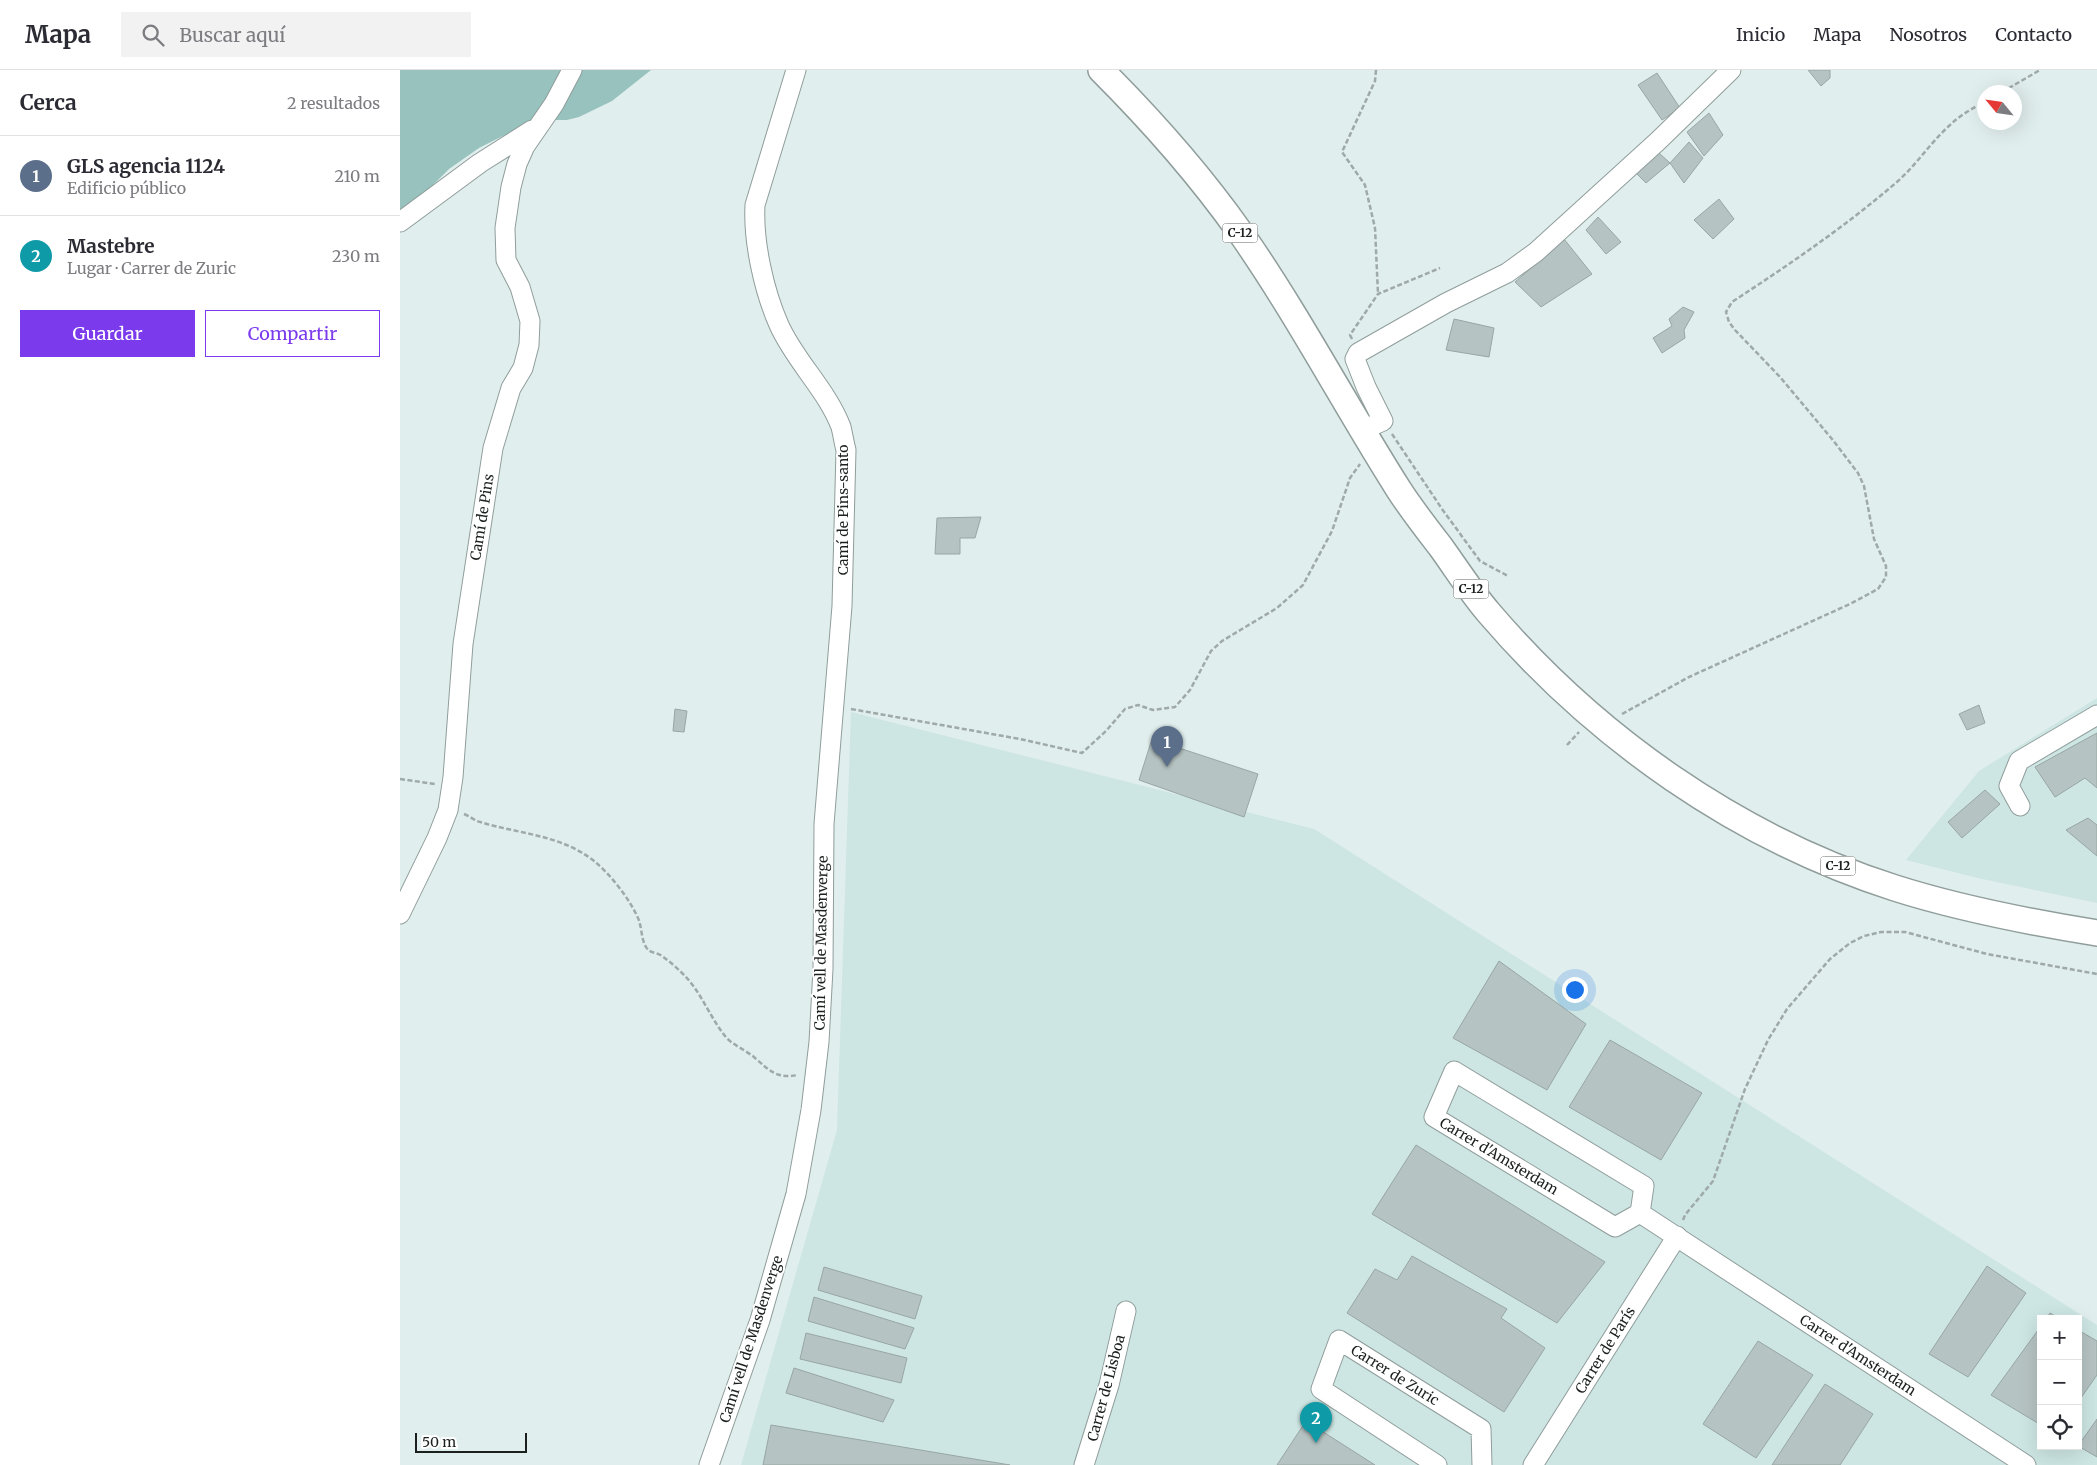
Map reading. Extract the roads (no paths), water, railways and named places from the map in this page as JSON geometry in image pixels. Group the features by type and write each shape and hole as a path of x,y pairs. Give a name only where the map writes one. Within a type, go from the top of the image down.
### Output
{"main road":[{"name":"C-12","path":"1101,70 1141,110 1191,167 1240,232 1304,329 1373,426 1401,493 1488,612 1539,667 1608,730 1682,785 1713,804 1768,835 1826,862 1892,887 1961,907 2097,933"}],"street":[{"path":"400,222 480,163 537,126 554,104 572,70"},
{"name":"Camí de Pins-santo","path":"796,70 758,196 754,223 762,272 779,325 828,402 840,427 846,450 842,606 834,706"},
{"path":"1373,426 1366,387 1355,359 1358,352 1446,303 1508,273 1536,252 1658,141 1731,70"},
{"name":"Camí de Pins","path":"400,914 437,838 448,810 452,786 462,652 493,448 511,388 522,368 529,345 530,321 520,287 506,260 504,228 516,164 537,126"},
{"name":"Camí vell de Masdenverge","path":"709,1465 760,1320 786,1230 796,1194 811,1110 819,1042 823,969 824,824 834,706"},
{"path":"2020,806 2009,786 2019,761 2097,715"},
{"name":"Carrer d'Amsterdam","path":"1454,1072 1644,1186 1640,1213 1615,1227 1434,1117 1454,1072"},
{"name":"Carrer d'Amsterdam","path":"1640,1213 2026,1465"},
{"name":"Carrer de París","path":"1533,1465 1677,1236"},
{"name":"Carrer de Lisboa","path":"1084,1465 1109,1385 1126,1311"},
{"name":"Carrer de Zuric","path":"1437,1465 1321,1389 1339,1340 1480,1429 1483,1465"}],"place":[{"name":"GLS agencia 1124","path":"1167,767"},
{"name":"Mastebre","path":"1316,1443"}]}
